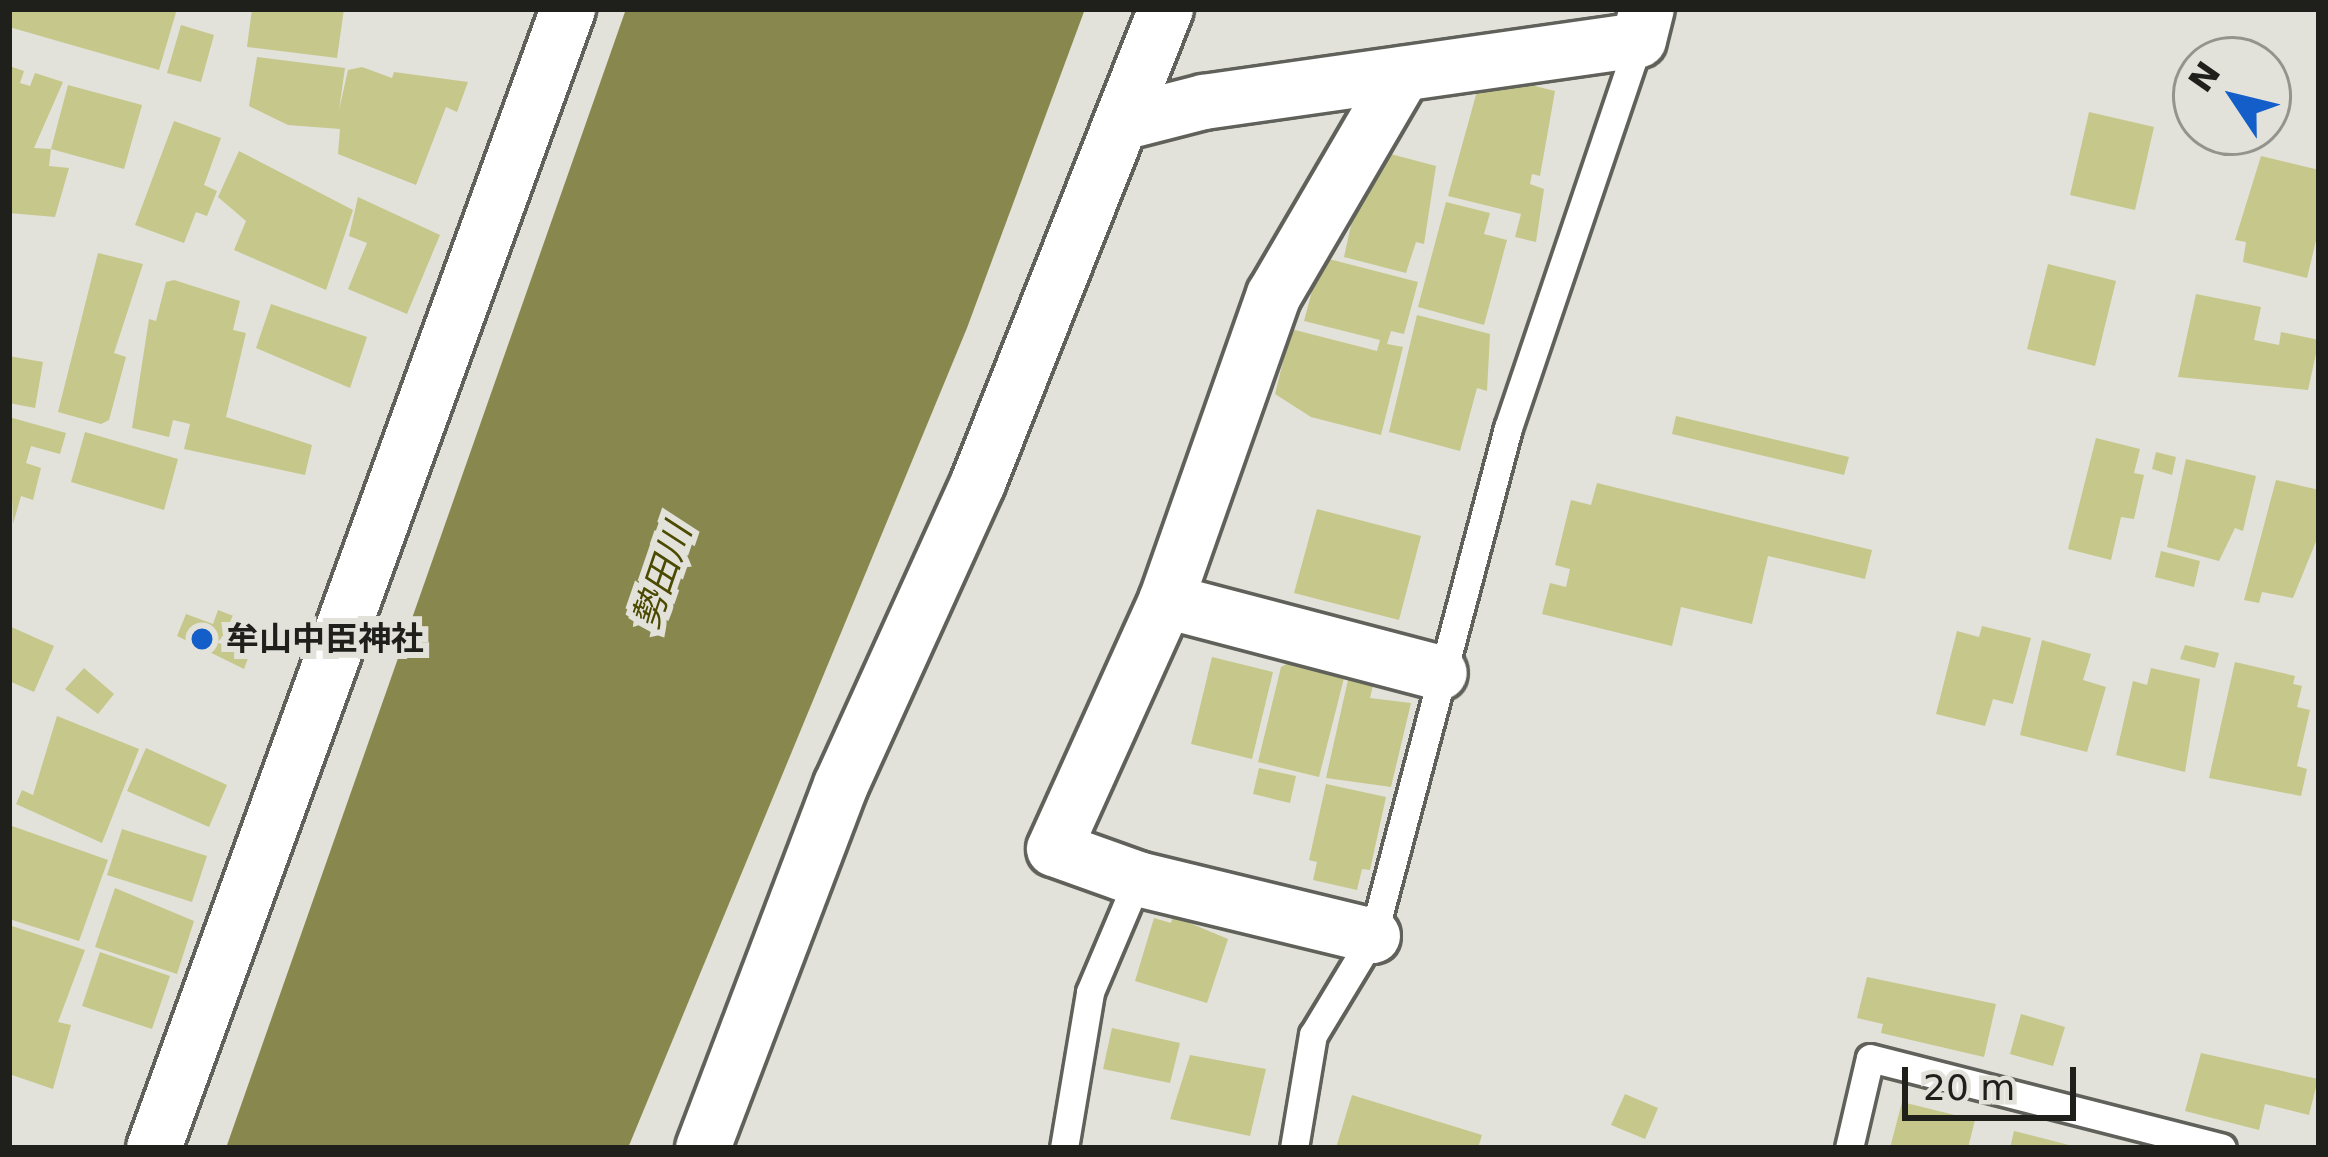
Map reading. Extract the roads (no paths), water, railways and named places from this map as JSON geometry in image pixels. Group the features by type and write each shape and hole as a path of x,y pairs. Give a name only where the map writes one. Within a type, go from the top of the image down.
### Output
{"street":[{"path":"154,1148 568,9"},
{"path":"703,1148 841,785 978,483 1166,9"},
{"path":"1122,123 1204,102 1403,74 1643,25"},
{"path":"1373,935 1138,879 1054,848 1166,601 1274,295 1403,74"},
{"path":"1166,601 1440,673"}],"lane":[{"path":"1294,1148 1312,1035 1373,935 1508,428 1643,25"},
{"path":"1064,1148 1090,992 1138,879"},
{"path":"1849,1148 1870,1058 2222,1148"}],"water":[{"name":"勢田川","path":"626,9 1085,9 967,328 628,1148 226,1148"}],"place":[{"name":"牟山中臣神社","path":"202,639"}]}
